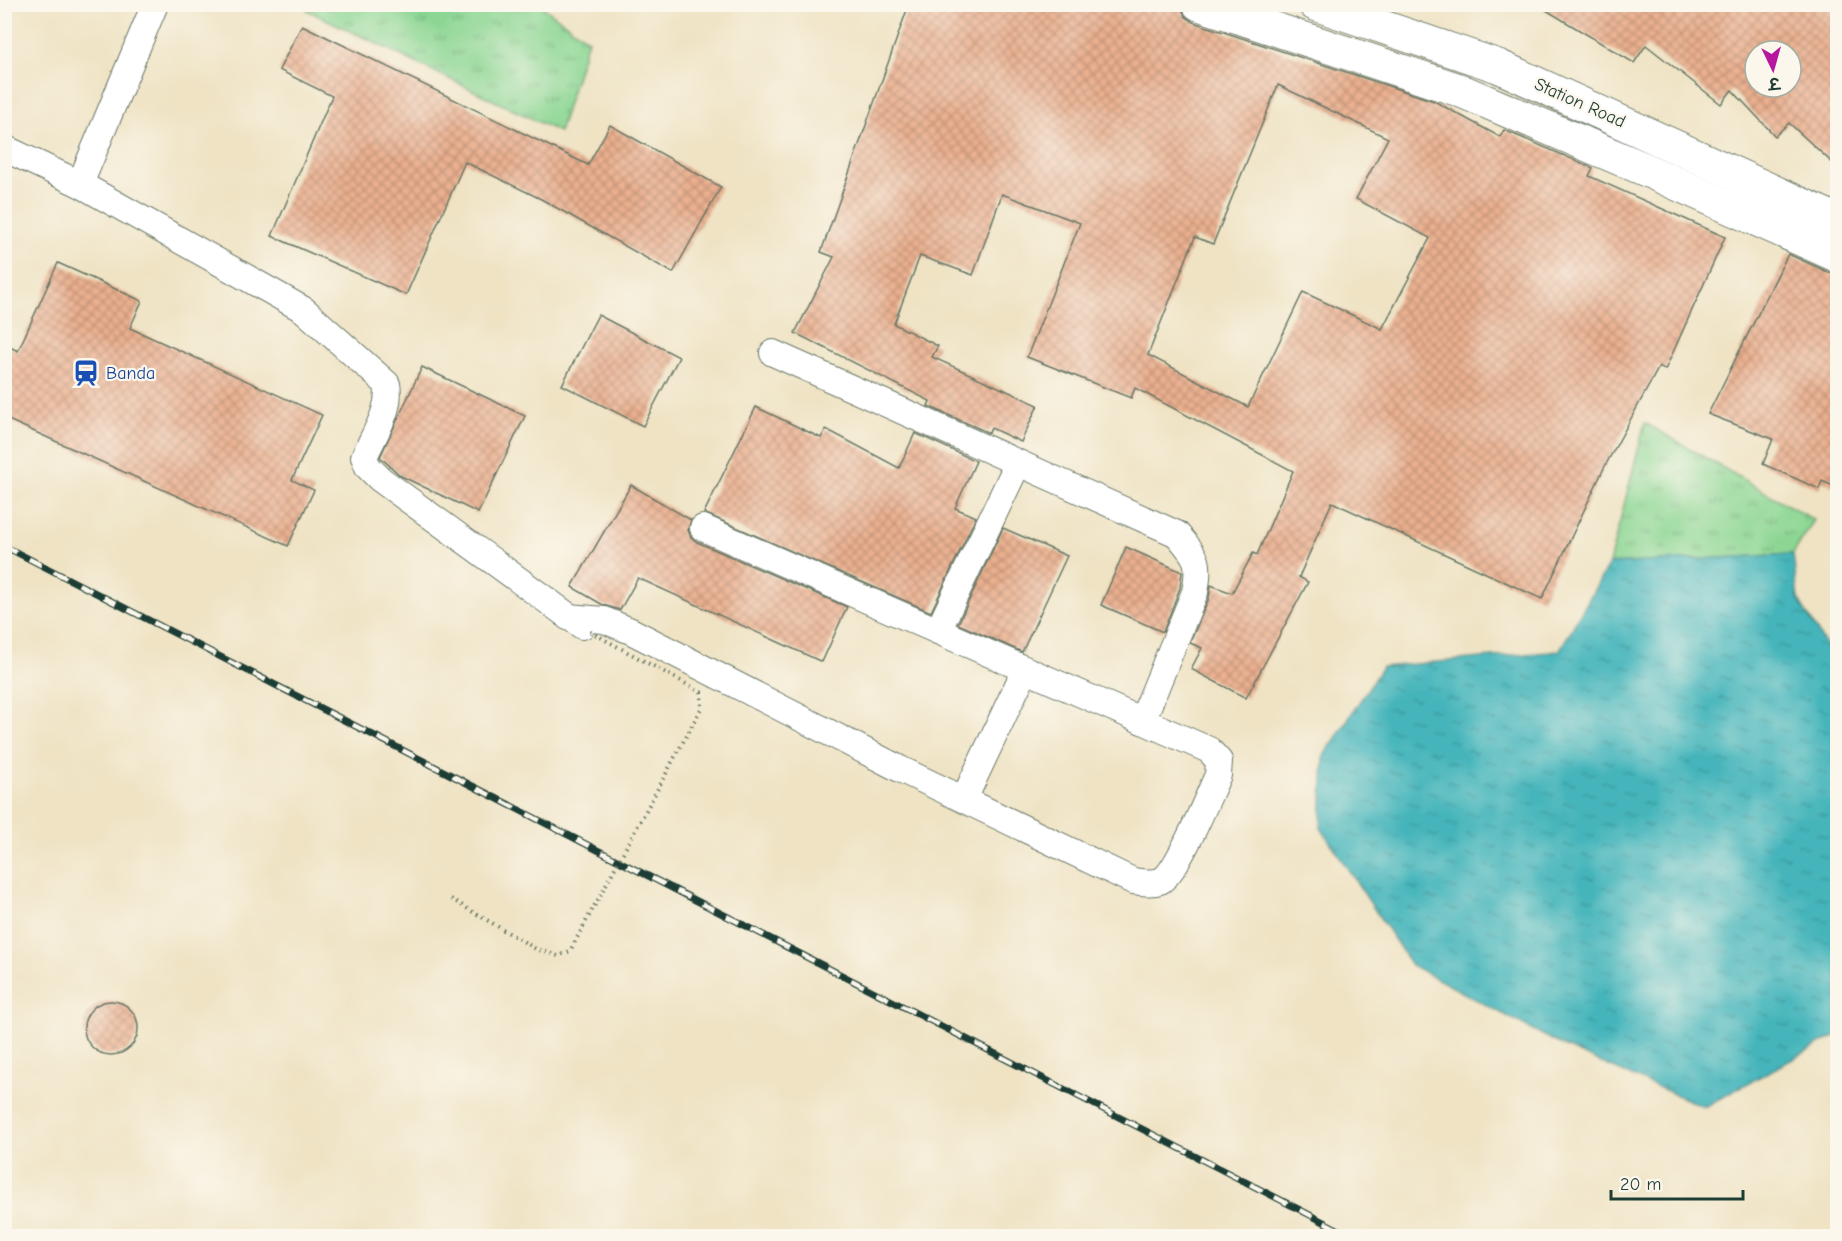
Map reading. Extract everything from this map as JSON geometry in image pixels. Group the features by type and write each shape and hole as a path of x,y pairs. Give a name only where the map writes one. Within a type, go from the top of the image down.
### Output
{"street":[{"path":"1199,4 1459,90 1633,164 1838,256"},
{"name":"Station Road","path":"1315,4 1498,66 1838,221"}],"lane":[{"path":"80,184 156,5"},
{"path":"4,148 80,184 304,310 387,384 389,396 386,407 364,457 368,467 380,479 578,624 604,620 631,631 900,769 1133,881 1147,883 1162,880 1175,867 1218,775 1219,761 1209,750 703,528"},
{"path":"773,353 1177,534 1195,556 1199,570 1195,592 1142,721"},
{"path":"938,631 1018,464"},
{"path":"964,799 1025,670"}],"path":[{"path":"451,899 536,949 558,956 570,951 702,707 701,692 578,624"}],"green space":[{"path":"312,4 540,5 588,40 559,132 307,10"},
{"path":"1645,423 1814,520 1793,554 1609,564"}],"water":[{"path":"1793,554 1798,599 1837,664 1837,1035 1704,1107 1567,1048 1411,965 1321,828 1324,756 1382,667 1559,651 1609,564"}],"building":[{"path":"909,4 1174,4 1181,7 1185,16 1193,22 1434,101 1500,137 1504,130 1593,168 1589,176 1725,237 1665,370 1659,367 1604,468 1542,599 1332,502 1299,577 1308,582 1246,698 1191,669 1202,648 1190,643 1209,598 1211,585 1232,593 1253,553 1257,555 1293,471 1135,388 1131,398 1027,357 1080,223 1002,194 973,275 920,256 894,324 938,346 932,357 1038,405 1021,442 991,428 989,433 928,406 930,401 795,333 834,257 821,252","holes":["1278,85 1388,138 1356,199 1430,238 1382,329 1303,292 1248,407 1148,355 1195,237 1213,244"]},
{"path":"1536,4 1838,4 1838,168 1789,123 1775,136 1732,90 1721,104 1646,45 1634,63"},
{"path":"302,25 588,165 610,125 721,187 673,273 541,199 465,162 406,295 272,236 332,96 279,70"},
{"path":"1788,254 1830,273 1838,274 1838,488 1822,481 1819,489 1763,464 1773,439 1708,414"},
{"path":"58,263 142,301 130,328 322,415 292,480 314,490 288,546 4,418 4,344 18,351"},
{"path":"598,315 679,357 643,426 562,385"},
{"path":"422,367 525,416 478,513 401,476 380,457"},
{"path":"756,407 821,438 826,429 899,468 915,433 976,461 955,508 976,517 931,612 704,513"},
{"path":"631,485 691,520 688,530 697,542 847,607 822,662 638,578 620,610 603,605 572,587"},
{"path":"1003,528 1067,556 1022,652 958,624"},
{"path":"1126,547 1182,572 1180,588 1163,632 1101,605"},
{"path":"106,1001 116,1001 126,1005 134,1013 138,1028 134,1043 126,1051 116,1055 106,1055 96,1051 88,1043 84,1033 84,1023 88,1013 96,1005"}],"railway":[{"path":"4,546 1351,1236"}],"place":[{"name":"Banda","path":"86,373"}]}
